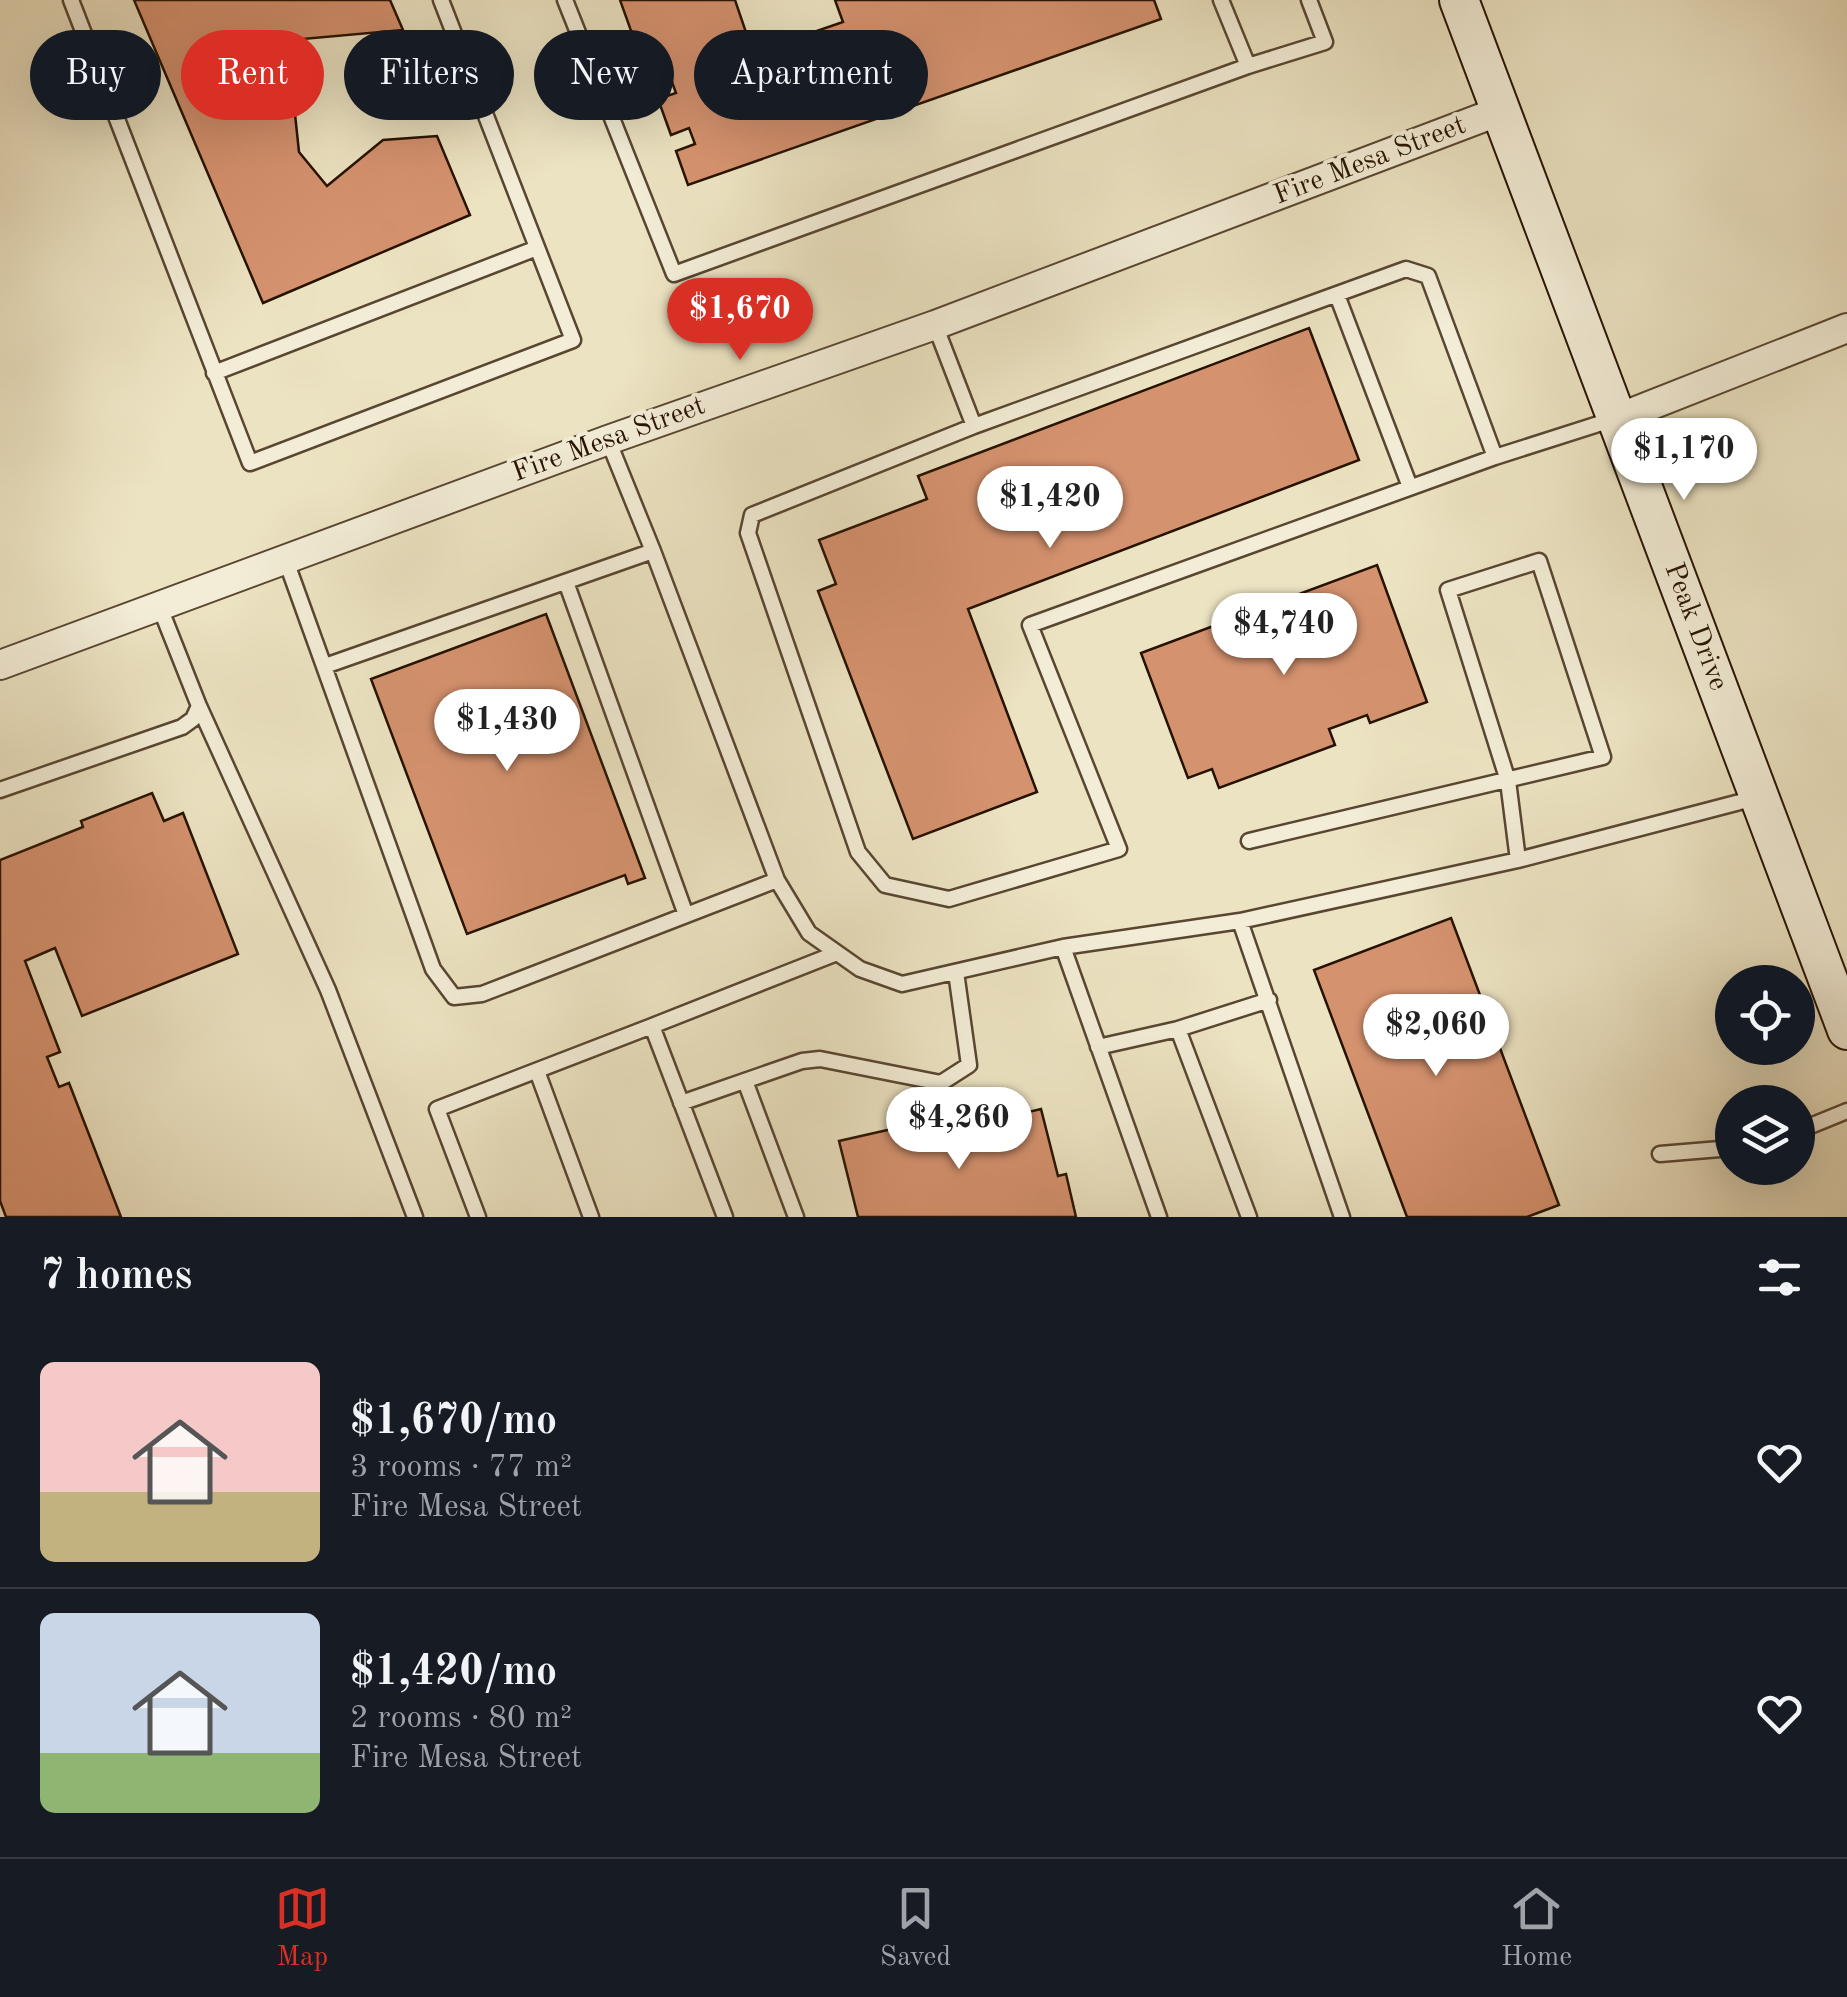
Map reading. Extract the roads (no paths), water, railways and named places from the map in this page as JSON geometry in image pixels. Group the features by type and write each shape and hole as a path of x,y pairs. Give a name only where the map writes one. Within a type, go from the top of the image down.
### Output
{"street":[{"name":"Peak Drive","path":"1459,0 1847,1030"},
{"name":"Fire Mesa Street","path":"0,665 608,440 936,324 1500,112"},
{"path":"1616,418 1847,328"}],"lane":[{"path":"71,0 250,463 573,340 440,0"},
{"path":"565,0 674,274 1248,66 1325,42 1309,0"},
{"path":"1221,0 1248,66"},
{"path":"214,373 537,248"},
{"path":"1495,457 1428,276 1406,269 974,426 752,515 748,534 858,852 885,885 949,899 1119,849 1030,625 1495,457 1616,418"},
{"path":"1337,294 1410,488"},
{"path":"936,324 974,426"},
{"path":"608,440 654,551 777,880 809,932 860,969 902,984 1063,947 1240,920 1518,860 1760,797"},
{"path":"325,666 654,551"},
{"path":"286,558 433,969 454,997 482,994 777,880"},
{"path":"1249,841 1508,781 1603,757 1539,561 1448,590 1508,781 1518,860"},
{"path":"566,582 686,915"},
{"path":"159,604 199,706 328,990 415,1217"},
{"path":"0,790 182,727 199,706"},
{"path":"1240,920 1342,1217"},
{"path":"1063,947 1159,1217"},
{"path":"478,1217 437,1110 837,952"},
{"path":"681,1103 820,1058 942,1083 969,1065 956,972"},
{"path":"1098,1046 1178,1029 1269,1000"},
{"path":"652,1026 725,1217"},
{"path":"1178,1029 1248,1217"},
{"path":"537,1071 591,1217"},
{"path":"745,1081 796,1217"},
{"path":"1815,1124 1847,1111"},
{"path":"1660,1154 1715,1149"}]}
